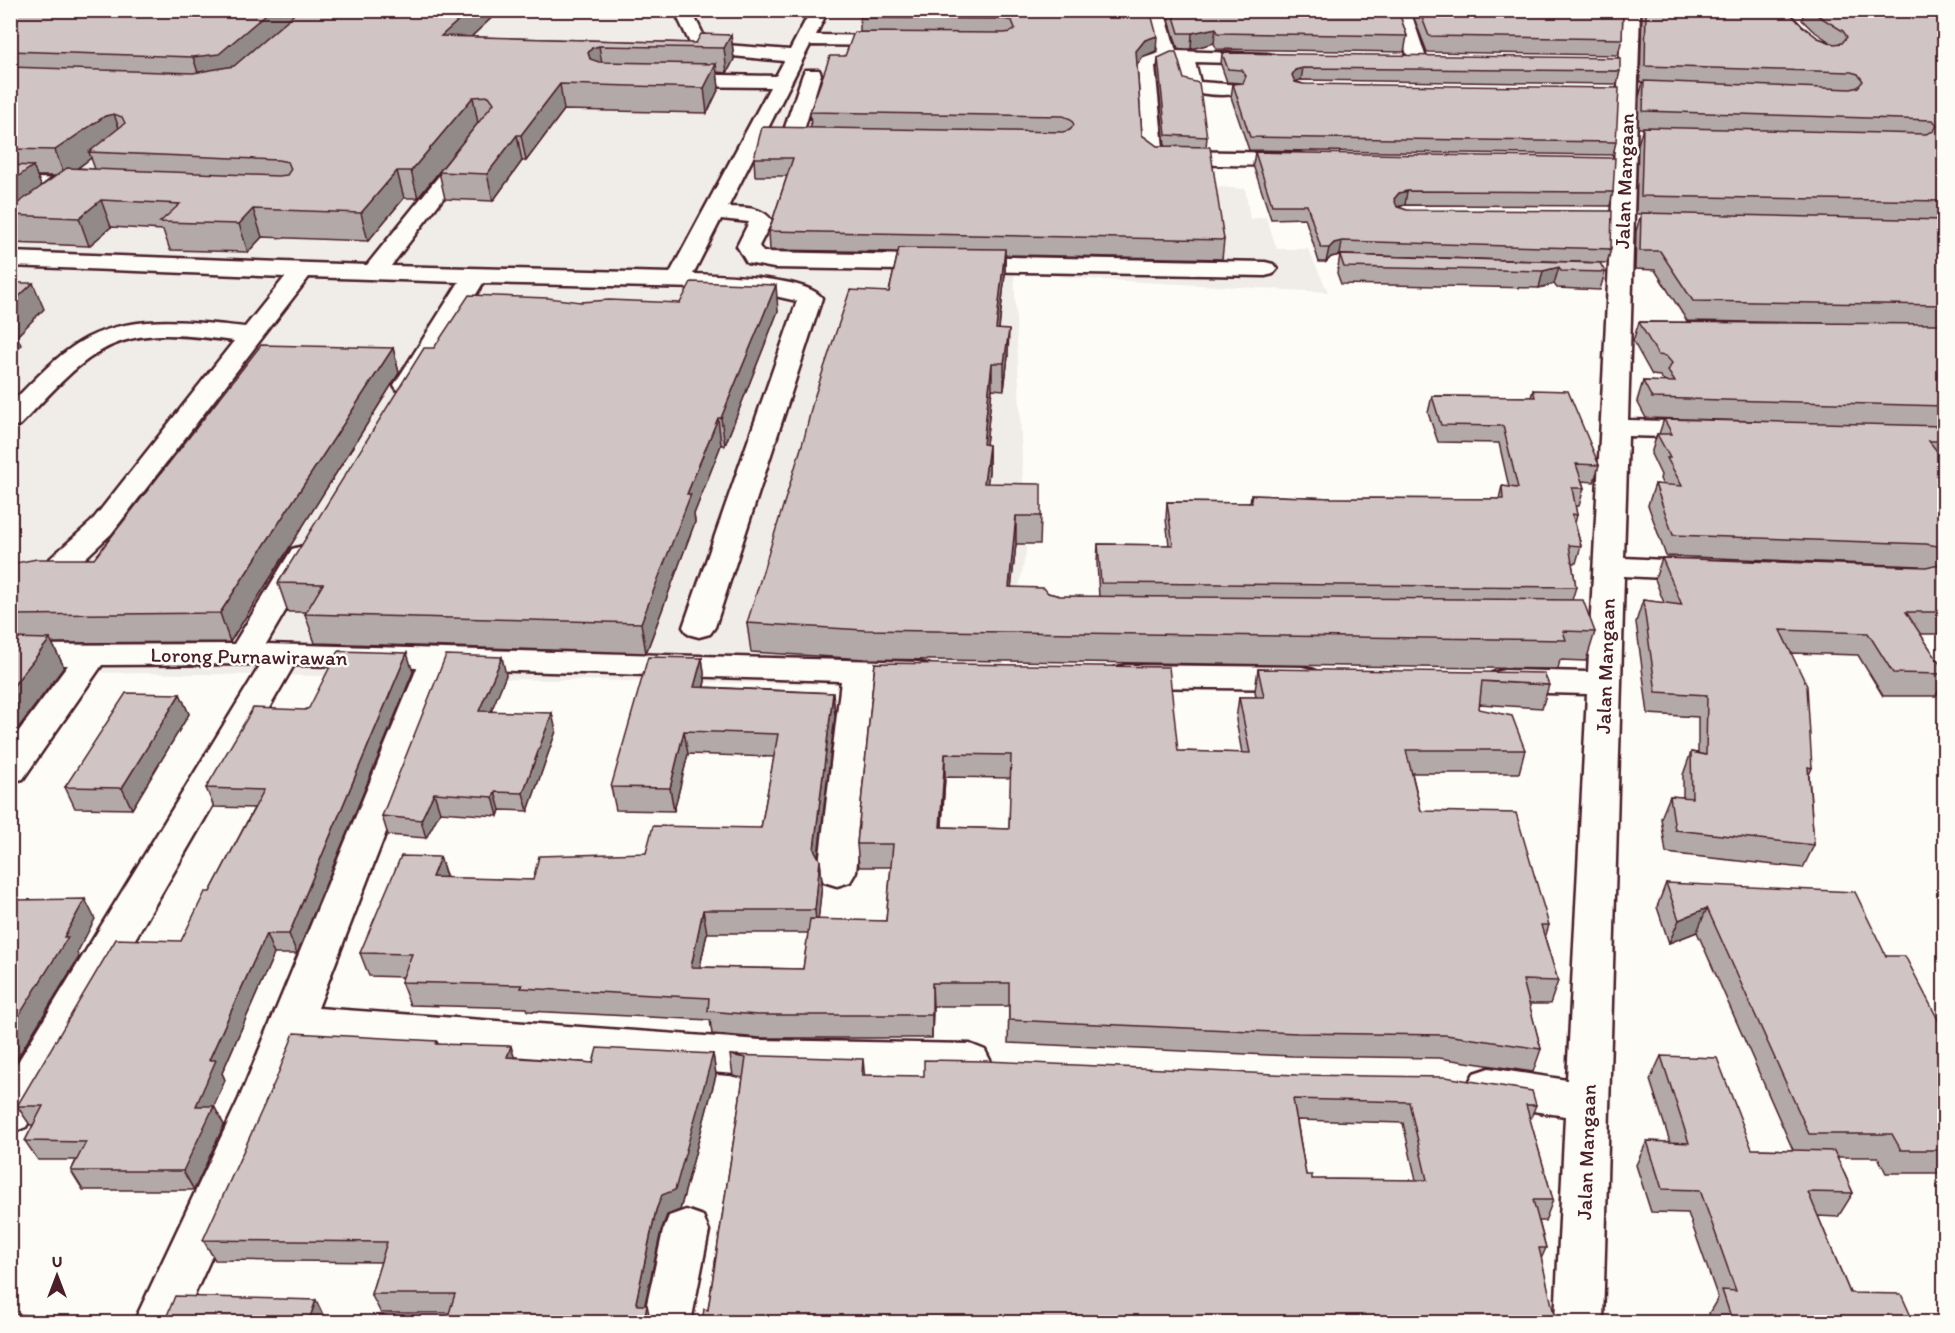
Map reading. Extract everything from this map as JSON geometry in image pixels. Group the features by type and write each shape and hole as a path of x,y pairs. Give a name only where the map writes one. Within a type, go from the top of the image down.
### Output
{"street":[{"path":"682,10 699,43 708,49 801,48 910,41"},
{"path":"646,302 673,280 715,212 820,10"},
{"path":"1155,10 1192,86 1234,89"},
{"path":"1401,10 1418,61"},
{"name":"Jalan Mangaan","path":"1579,1323 1614,428 1628,384 1630,329 1609,272 1622,219 1625,150 1623,81 1630,10"},
{"path":"1290,59 1177,57 1152,61 1146,67 1153,152 1169,157 1313,159"},
{"path":"1395,61 1441,61"},
{"path":"792,136 812,74"},
{"path":"651,79 783,82"},
{"path":"754,136 827,137"},
{"path":"373,273 480,137"},
{"path":"46,205 97,167"},
{"path":"10,183 108,187"},
{"path":"715,212 755,216 761,221 748,246 755,258 774,261 1265,270"},
{"path":"10,259 302,271 673,280 802,292 810,298 699,627"},
{"path":"10,584 38,579 56,568 101,528 302,271"},
{"path":"397,402 475,276"},
{"path":"506,302 506,292 514,276"},
{"path":"10,419 78,355 110,336 138,331 176,329 250,335"},
{"path":"1614,428 1730,431"},
{"path":"244,654 320,527"},
{"path":"1609,566 1727,572"},
{"path":"1574,617 1607,617"},
{"path":"10,1114 284,654"},
{"name":"Lorong Purnawirawan","path":"10,655 284,654 953,674"},
{"path":"10,770 92,655"},
{"path":"158,1323 261,1099 437,659"},
{"path":"837,872 859,672"},
{"path":"1095,675 1332,679"},
{"path":"1474,681 1604,682"},
{"path":"291,1024 354,1026 760,1058 1010,1063"},
{"path":"1450,1079 1587,1101"},
{"path":"667,1323 686,1232"}],"shaded area":[{"path":"11,11 1142,11 1156,53 1131,66 1134,180 1245,189 1250,219 1266,217 1277,249 1308,249 1328,292 1087,279 1014,272 1026,551 1000,687 11,671"}],"building":[{"path":"10,10 271,10 219,54 193,57 10,51"},
{"path":"299,10 470,10 441,36 696,43 701,34 731,35 724,48 599,46 592,48 588,53 590,59 599,62 716,64 704,88 560,84 521,135 517,135 487,174 439,172 494,103 489,96 473,97 411,171 397,171 361,213 253,209 239,224 160,222 180,204 101,200 79,218 10,215 10,209 67,168 287,175 291,169 288,162 278,160 89,152 125,123 122,117 114,114 105,116 55,150 10,149 10,67 193,73 234,66"},
{"path":"862,10 1150,10 1157,36 1145,40 1136,51 1142,135 1157,146 1210,147 1224,240 769,231 793,158 754,158 762,127 1063,132 1070,130 1074,125 1071,119 1063,116 810,112 830,56 845,56 854,32 1004,33 1011,32 1015,28 1012,21 1004,19 860,18"},
{"path":"1172,10 1398,10 1407,36 1218,33 1216,28 1179,33"},
{"path":"1419,10 1623,10 1622,39 1429,36"},
{"path":"1646,10 1787,10 1802,26 1818,38 1834,44 1842,43 1847,37 1843,31 1817,15 1813,10 1934,10 1944,21 1944,201 1641,196 1643,127 1926,134 1934,131 1937,125 1933,120 1643,111 1644,81 1851,89 1858,87 1863,81 1858,74 1851,72 1645,66"},
{"path":"1176,52 1184,79 1199,83 1207,137 1166,135 1158,58"},
{"path":"1222,53 1620,58 1620,71 1303,68 1295,70 1292,75 1295,82 1303,84 1619,88 1616,142 1250,137 1233,84 1243,83 1246,76 1242,70 1228,69"},
{"path":"1255,152 1615,158 1613,192 1407,191 1399,193 1394,199 1397,207 1407,210 1612,211 1611,249 1342,241 1334,243 1329,248 1321,248 1307,205 1272,205"},
{"path":"10,165 33,166 10,182"},
{"path":"1641,213 1944,220 1944,305 1693,301 1660,251 1640,251"},
{"path":"899,248 1005,249 996,329 1009,330 1004,363 992,363 983,444 989,445 984,483 1041,484 1041,516 1016,516 1009,587 1044,588 1048,593 1060,596 1583,600 1595,632 1563,631 1566,640 864,630 747,623 805,435 813,401 850,290 889,292"},
{"path":"1340,255 1600,263 1605,272 1561,271 1559,267 1543,271 1344,267"},
{"path":"691,282 776,285 687,494 691,494 641,623 305,614 323,584 278,583 424,348 434,348 469,295 548,298 581,302 609,300 680,303"},
{"path":"10,283 33,283 10,305"},
{"path":"1639,322 1944,324 1944,406 1652,398 1643,381 1675,382 1668,371 1672,363 1666,356 1658,355"},
{"path":"261,345 393,348 220,613 10,615 10,564 37,559 94,559"},
{"path":"1533,390 1568,391 1599,465 1576,464 1584,488 1572,488 1577,515 1572,514 1581,546 1569,545 1576,587 1101,583 1098,544 1173,545 1167,502 1252,503 1251,495 1503,499 1502,486 1518,488 1503,426 1441,425 1432,396 1535,397"},
{"path":"1664,419 1944,426 1944,441 1929,441 1944,460 1944,612 1906,612 1944,670 1944,674 1893,673 1868,633 1780,630 1807,686 1812,768 1808,767 1814,845 1675,830 1670,796 1692,798 1691,752 1706,755 1707,695 1656,692 1643,600 1682,605 1662,558 1926,567 1939,564 1943,554 1937,546 1926,544 1673,535 1655,484 1682,486 1657,434 1672,434"},
{"path":"10,638 50,639 10,690"},
{"path":"338,651 407,653 289,934 266,934 209,1060 216,1060 196,1106 214,1106 183,1171 71,1171 86,1142 25,1141 43,1106 17,1106 116,939 181,941 205,892 210,892 264,790 206,788 253,708 305,710 309,708"},
{"path":"446,655 502,657 479,711 552,713 523,793 495,792 493,797 434,793 421,820 382,816"},
{"path":"648,657 702,658 694,687 833,693 814,849 820,860 815,910 703,910 691,967 803,969 810,919 886,921 893,844 857,844 875,663 1169,667 1178,751 1250,753 1239,697 1264,697 1258,669 1544,673 1549,685 1482,681 1479,709 1512,716 1525,750 1406,750 1421,811 1516,813 1549,925 1541,925 1558,981 1523,980 1541,1049 1446,1035 1297,1033 1009,1020 1009,983 932,983 932,1015 757,1015 708,1011 709,998 521,988 522,985 401,982 412,954 360,953 401,856 440,857 432,877 533,880 539,856 646,853 653,826 761,828 778,734 684,731 670,788 611,787","holes":["945,754 1011,755 1009,829 940,827"]},
{"path":"126,693 180,694 122,788 65,787"},
{"path":"1666,883 1855,892 1886,956 1905,956 1944,1031 1944,1150 1901,1150 1892,1134 1809,1134 1707,908 1679,920"},
{"path":"85,899 64,937 68,937 10,1030 10,900"},
{"path":"294,1033 437,1041 436,1044 511,1046 507,1057 593,1063 597,1048 713,1054 675,1190 662,1195 656,1210 636,1302 638,1305 647,1305 644,1323 446,1323 455,1294 371,1294 387,1242 203,1240 276,1079"},
{"path":"730,1055 863,1059 862,1075 924,1076 924,1060 987,1061 1296,1075 1445,1077 1532,1091 1536,1105 1526,1105 1553,1200 1533,1200 1546,1248 1539,1248 1556,1323 702,1323 704,1309 708,1310 746,1058","holes":["1293,1099 1409,1102 1427,1180 1312,1179 1312,1175 1306,1175"]},
{"path":"1661,1056 1717,1058 1752,1149 1834,1151 1853,1193 1808,1192 1850,1293 1901,1294 1914,1323 1733,1323 1722,1290 1736,1291 1700,1190 1662,1189 1647,1141 1689,1143"},
{"path":"175,1296 316,1300 308,1323 164,1323"},
{"path":"10,1314 118,1319 116,1323 10,1323"}]}
